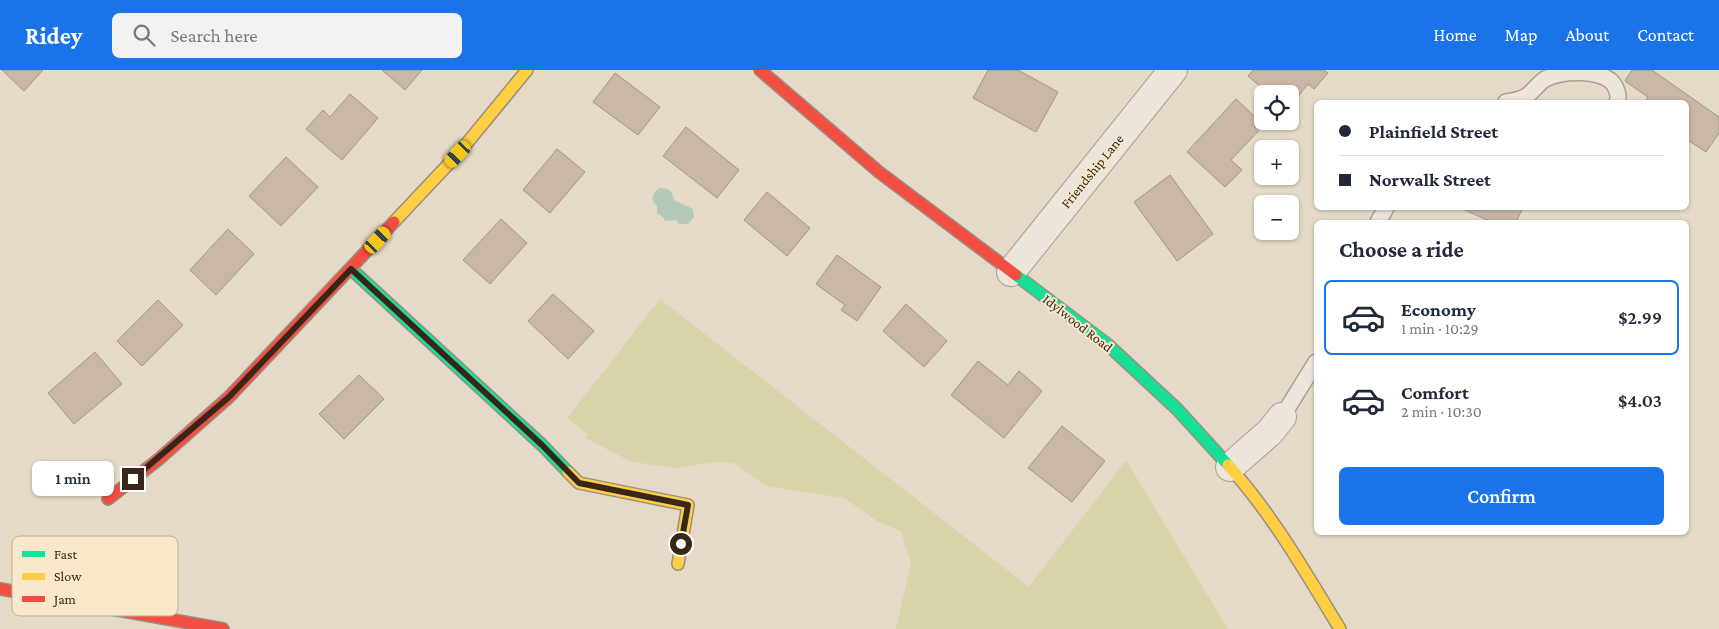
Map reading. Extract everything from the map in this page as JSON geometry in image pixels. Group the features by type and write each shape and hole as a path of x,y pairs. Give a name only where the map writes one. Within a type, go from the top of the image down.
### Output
{"main road":[{"path":"108,499 159,459 229,397 458,154 527,70"},
{"name":"Idylwood Road","path":"760,70 879,172 1107,344 1177,409 1230,467 1260,505 1302,566 1340,629"},
{"path":"351,269 542,445 579,483 688,505 678,564"},
{"path":"151,616 223,629"}],"street":[{"name":"Friendship Lane","path":"1011,272 1172,70"},
{"path":"1230,467 1270,432 1282,417"}],"lane":[{"path":"1530,100 1545,80 1567,73 1591,70 1606,75 1615,85 1618,100"},
{"path":"1282,417 1314,365"}],"shaded area":[{"path":"659,188 668,189 672,193 674,200 693,209 694,217 688,224 679,224 676,220 664,221 664,218 657,213 657,206 653,199 654,194"},
{"path":"660,299 1029,587 1126,460 1228,629 896,629 911,563 901,531 880,523 844,498 766,486 734,463 715,462 677,468 632,462 585,438 588,435 567,418"}],"building":[{"path":"2,70 43,70 24,91"},
{"path":"382,70 422,70 405,90"},
{"path":"988,70 1018,70 1058,92 1036,132 973,98"},
{"path":"1253,70 1324,70 1328,73 1314,89 1308,84 1299,95 1299,85 1258,85 1248,76"},
{"path":"1632,70 1652,70 1719,117 1719,133 1706,152 1689,141 1689,100 1646,100 1648,97 1625,81"},
{"path":"615,73 660,107 638,135 593,102"},
{"path":"350,94 378,118 342,160 306,129 323,110 330,117"},
{"path":"1236,99 1254,116 1254,130 1259,130 1231,160 1242,170 1225,187 1187,152"},
{"path":"686,127 739,170 717,198 663,156"},
{"path":"557,149 585,172 550,213 523,190"},
{"path":"286,157 318,187 281,226 249,196"},
{"path":"1170,175 1213,234 1177,261 1134,202"},
{"path":"767,192 810,228 787,256 744,220"},
{"path":"1465,210 1522,210 1517,220 1487,220"},
{"path":"501,219 527,243 490,284 463,260"},
{"path":"228,229 254,254 216,295 190,270"},
{"path":"837,255 881,287 857,321 841,310 845,305 816,284"},
{"path":"553,294 594,331 568,359 528,321"},
{"path":"158,300 183,325 142,366 117,341"},
{"path":"906,304 947,341 924,367 883,331"},
{"path":"95,352 122,384 74,424 48,393"},
{"path":"978,361 1008,385 1019,371 1042,391 1004,438 951,395"},
{"path":"359,375 384,399 344,439 319,414"},
{"path":"1062,426 1105,461 1072,502 1028,468"}],"traffic: fast":[{"path":"351,269 542,445 568,472"},
{"path":"1016,275 1107,344 1177,409 1228,465"}],"traffic: slow":[{"path":"394,222 458,154 527,70"},
{"path":"1228,465 1274,524 1340,629"},
{"path":"568,472 579,483 688,505 678,564"}],"traffic: jam":[{"path":"760,70 879,172 1016,275"},
{"path":"108,499 159,459 229,397 394,222"},
{"path":"0,589 12,591"},
{"path":"151,616 223,629"}],"route":[{"path":"133,479 159,459 229,397 351,269 542,445 579,483 688,505 681,544"}]}
